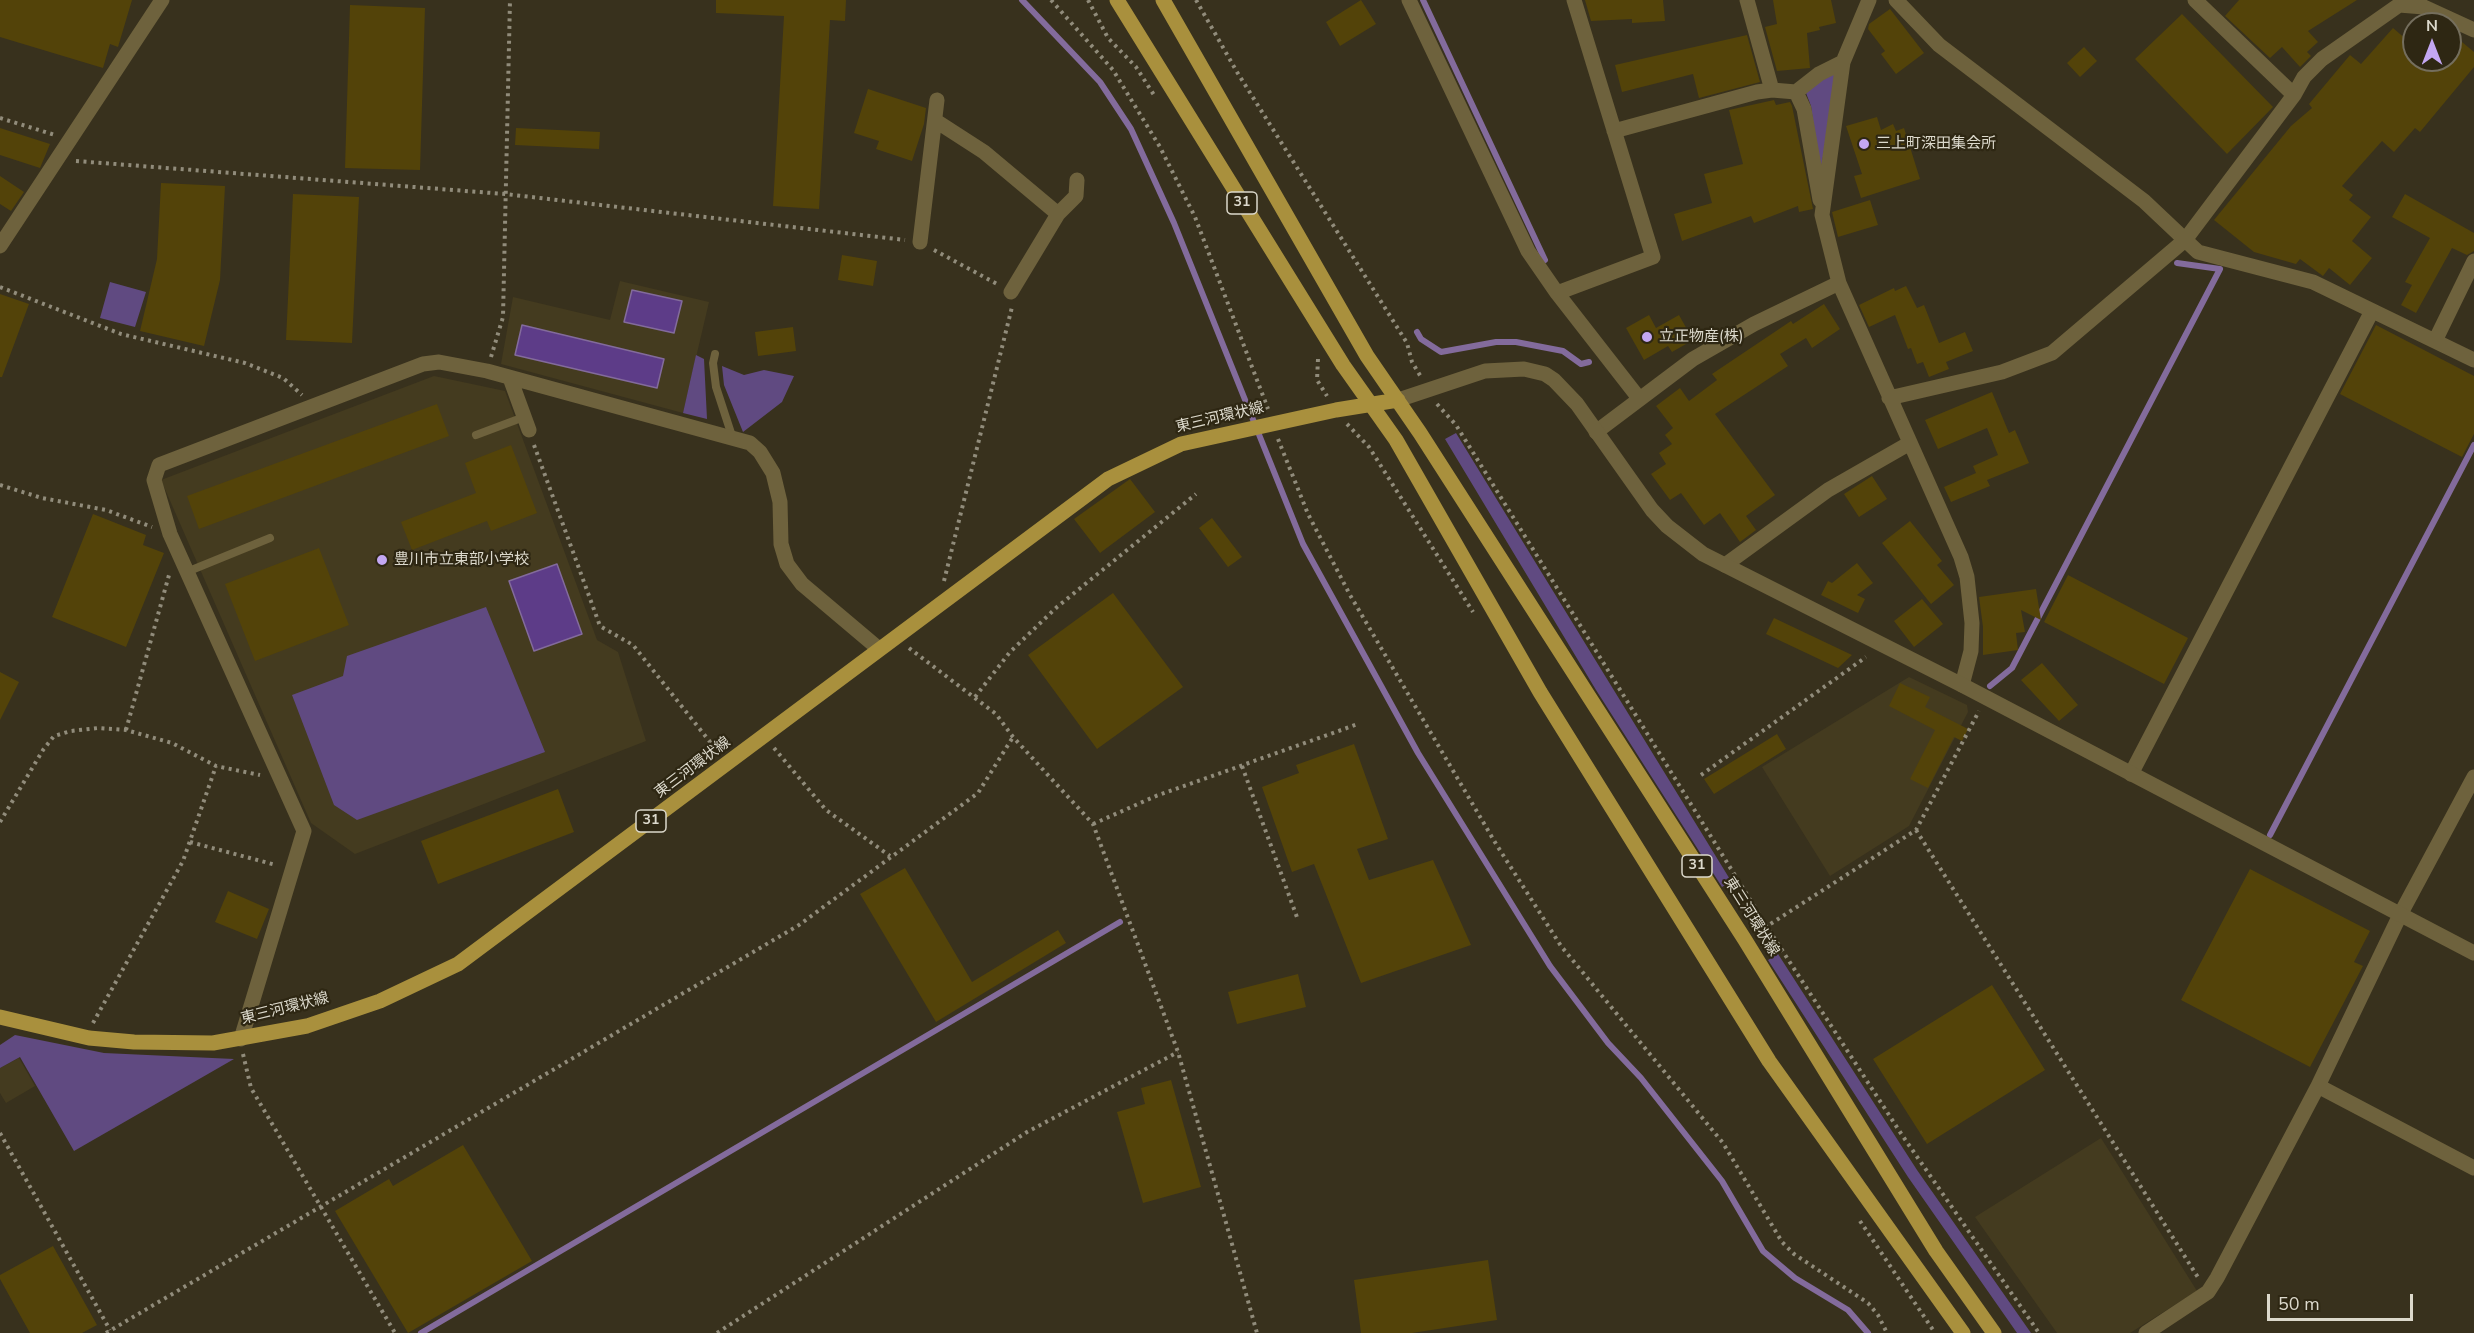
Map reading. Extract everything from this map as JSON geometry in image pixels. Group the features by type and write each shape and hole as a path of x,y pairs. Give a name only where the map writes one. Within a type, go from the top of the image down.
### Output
{"main road":[{"name":"31","path":"1117,0 1280,264 1370,404 1396,440 1540,692 1769,1061 1964,1333"},
{"name":"東三河環状線","path":"1163,0 1367,356 1398,400 1745,940 1936,1251 1994,1333"},
{"name":"東三河環状線","path":"0,1017 89,1038 177,1044 213,1043 307,1026 359,1008 458,964 1108,479 1180,444 1398,400"}],"street":[{"path":"0,246 162,0"},
{"path":"1409,0 1528,251 1557,293 1638,397"},
{"path":"1557,293 1653,257 1574,0"},
{"path":"1747,0 1772,90"},
{"path":"1822,215 1843,62 1869,0"},
{"path":"1896,0 1939,45 2144,201 2198,252 2313,282 2474,360"},
{"path":"2195,0 2294,95"},
{"path":"1889,398 2002,372 2052,353 2185,240 2294,95 2304,77 2322,59 2396,3 2424,6 2474,30"},
{"path":"1614,131 1772,90 1796,92 1819,74 1843,62"},
{"path":"1796,92 1804,109 1822,215 1839,283 1950,530 1967,577 1972,623 1971,651 1962,685"},
{"path":"920,242 937,100"},
{"path":"936,121 984,152 1058,214"},
{"path":"1011,292 1058,214 1076,196 1077,180"},
{"path":"2435,341 2474,261"},
{"path":"1596,432 1638,397 1693,358 1839,283"},
{"path":"2131,774 2372,311"},
{"path":"241,1039 304,831 174,540 153,480 159,465 423,364 438,362 487,371 750,442 760,452 773,473 780,502 781,544 787,564 802,584 879,650"},
{"path":"1398,400 1430,392 1485,371 1511,368 1534,370 1554,380 1563,388 1596,432 1640,497 1659,518 1702,554 1986,697 2474,953"},
{"path":"510,378 526,424"},
{"path":"1725,565 1828,490 1910,443"},
{"path":"2145,1333 2208,1292 2318,1086 2400,915 2474,777"},
{"path":"2318,1086 2474,1168"}],"lane":[{"path":"715,354 713,363 716,387 732,436"},
{"path":"476,435 526,424"},
{"path":"189,571 270,538"}],"path":[{"path":"487,371 503,317 510,0"},
{"path":"1051,0 1113,70 1160,147 1195,217 1265,426 1350,595 1496,844 1561,946 1723,1143 1782,1242 1794,1254 1868,1303 1878,1315 1887,1333"},
{"path":"1196,0 1236,72 1407,343 1412,362 1430,392 1442,411 1456,425 1767,927 1902,1135 2039,1333"},
{"path":"0,118 70,139"},
{"path":"58,160 505,194 920,242 1011,292 1013,304 944,580 949,597"},
{"path":"0,287 121,334 245,363 283,378 302,395 320,404"},
{"path":"526,424 600,626 633,645 727,765"},
{"path":"0,485 42,498 106,510 174,540 126,730"},
{"path":"975,697 1010,652 1057,607 1196,494"},
{"path":"895,638 996,714 1013,737 1094,824 1178,1052 1257,1333"},
{"path":"1701,775 1866,657"},
{"path":"1745,940 1916,830 1986,697"},
{"path":"1094,824 1156,796 1358,724"},
{"path":"0,822 13,796 54,736 98,728 126,730 172,743 216,766 283,781"},
{"path":"763,737 776,749 826,810 890,856"},
{"path":"0,1132 108,1332 799,925 978,793 1013,737"},
{"path":"89,1038 92,1026 183,861 216,766"},
{"path":"1242,766 1298,920"},
{"path":"1916,830 2208,1292"},
{"path":"190,842 292,870"},
{"path":"241,1039 251,1088 395,1333"},
{"path":"717,1333 1027,1132 1178,1052"}],"shaded area":[{"path":"1836,73 1820,176 1811,106 1806,93 1826,76"},
{"path":"620,281 709,302 683,413 501,364 513,297 610,320"},
{"path":"110,282 146,292 135,327 100,318"},
{"path":"632,290 682,301 674,333 624,322"},
{"path":"522,325 664,359 657,388 515,355"},
{"path":"696,355 704,359 707,419 683,413"},
{"path":"722,366 744,375 764,370 794,376 782,402 743,432 724,385"},
{"name":"豊川市立東部小学校","path":"434,376 505,391 597,640 618,652 646,741 355,854 311,823 161,480"},
{"path":"1456,433 1731,881 1722,887 1596,690 1445,439"},
{"path":"557,564 582,634 534,651 509,581"},
{"path":"486,607 545,752 357,820 334,805 292,695 343,676 347,656"},
{"path":"1909,677 1967,705 1968,712 1909,826 1830,876 1762,767"},
{"path":"1778,954 1917,1170 2031,1333 2017,1333 1908,1177 1768,960"},
{"path":"15,1035 104,1053 234,1059 74,1151 20,1057 0,1068 0,1045"},
{"path":"19,1058 35,1086 6,1103 0,1093 0,1068"},
{"path":"2101,1138 2197,1291 2130,1333 2057,1333 1975,1217"}],"building":[{"path":"0,0 132,0 118,47 110,44 103,68 0,37"},
{"path":"716,0 846,0 845,21 830,20 819,209 773,206 784,16 716,13"},
{"path":"1361,0 1376,24 1340,46 1326,22"},
{"path":"1585,0 1663,0 1665,21 1632,23 1632,19 1591,21"},
{"path":"1773,0 1831,0 1836,23 1807,33 1810,68 1777,71 1765,27 1777,24"},
{"path":"2239,0 2357,0 2308,31 2318,42 2307,52 2311,56 2300,67 2282,47 2270,58 2225,16"},
{"path":"350,5 425,8 420,170 345,168"},
{"path":"1890,9 1924,53 1896,74 1881,54 1885,51 1868,29 1869,24"},
{"path":"2182,14 2273,107 2227,154 2135,59"},
{"path":"2393,28 2402,36 2402,72 2462,72 2462,42 2474,52 2474,67 2420,132 2415,128 2394,152 2382,141 2342,186 2353,195 2349,200 2371,217 2352,241 2372,258 2350,285 2329,268 2323,276 2300,259 2296,264 2254,252 2214,220 2291,126 2312,108 2309,104 2350,55 2361,64"},
{"path":"1747,35 1760,82 1699,98 1693,74 1622,92 1615,65"},
{"path":"2084,47 2097,61 2080,77 2067,63"},
{"path":"868,89 926,108 924,124 912,161 876,149 879,141 854,133"},
{"path":"1774,100 1776,105 1790,102 1792,106 1813,209 1799,212 1798,206 1754,223 1751,216 1682,241 1674,214 1712,203 1704,174 1743,164 1729,110"},
{"path":"1877,117 1881,130 1893,124 1896,131 1904,128 1920,179 1861,198 1854,176 1862,174 1846,126"},
{"path":"0,128 50,144 40,168 0,155"},
{"path":"516,128 600,132 599,149 515,145"},
{"path":"0,176 24,192 11,211 0,204"},
{"path":"161,183 225,186 220,280 204,346 140,331 157,259"},
{"path":"293,194 359,197 352,343 286,340"},
{"path":"2405,194 2474,233 2474,251 2467,255 2452,248 2416,313 2401,305 2412,285 2405,282 2430,238 2392,217"},
{"path":"1870,200 1878,225 1838,237 1832,212"},
{"path":"842,255 877,261 873,286 838,280"},
{"path":"1906,286 1917,308 1924,305 1939,343 1965,332 1973,351 1946,362 1949,369 1929,377 1923,362 1917,364 1911,348 1908,349 1895,315 1869,327 1859,305 1894,288 1895,291"},
{"path":"0,294 29,304 2,377 0,377"},
{"path":"1824,304 1840,329 1812,348 1806,338 1780,354 1788,366 1715,414 1775,495 1746,516 1756,530 1740,542 1720,513 1704,525 1681,493 1670,500 1651,474 1666,464 1659,453 1672,444 1665,435 1673,428 1656,406 1680,388 1689,401 1717,380 1712,374 1791,321 1793,324"},
{"path":"1649,315 1656,328 1679,315 1693,340 1672,352 1668,346 1644,360 1626,328"},
{"path":"2376,325 2474,376 2474,434 2462,457 2340,394"},
{"path":"793,327 796,351 758,356 755,332"},
{"path":"1992,392 2009,433 2015,430 2029,463 1987,480 1990,486 1951,502 1944,487 1976,473 1973,466 1998,455 1987,428 1938,449 1925,420"},
{"path":"437,404 449,436 199,529 187,496"},
{"path":"511,445 537,513 491,531 487,521 412,550 401,522 476,493 465,463"},
{"path":"1872,476 1887,499 1859,517 1844,494"},
{"path":"1130,479 1155,512 1100,553 1074,519"},
{"path":"93,514 146,535 143,545 164,553 126,647 52,617"},
{"path":"1212,518 1242,557 1228,567 1199,528"},
{"path":"1910,521 1942,561 1937,565 1954,585 1931,604 1882,543"},
{"path":"319,548 349,625 255,661 225,584"},
{"path":"1857,563 1873,583 1857,595 1865,599 1858,613 1821,595 1828,581 1832,583"},
{"path":"2068,575 2188,638 2164,684 2044,622"},
{"path":"2036,589 2041,620 2021,610 2025,632 2016,633 2018,650 1983,655 1983,627 1979,597"},
{"path":"1113,593 1183,687 1097,749 1028,655"},
{"path":"1922,599 1943,624 1914,647 1894,621"},
{"path":"1774,618 1852,655 1838,668 1766,634"},
{"path":"2042,663 2078,705 2059,721 2021,680"},
{"path":"0,672 19,682 0,720"},
{"path":"1900,683 1930,697 1925,707 1968,729 1962,741 1954,737 1928,788 1910,779 1935,730 1889,706"},
{"path":"1777,734 1786,749 1714,794 1704,779"},
{"path":"1354,744 1388,839 1357,849 1369,880 1433,860 1471,945 1361,983 1314,864 1292,872 1262,787 1299,773 1296,765"},
{"path":"558,789 574,832 438,884 421,841"},
{"path":"905,868 972,982 1058,930 1066,943 936,1022 860,894"},
{"path":"2250,869 2370,931 2354,962 2363,966 2310,1067 2181,1000"},
{"path":"228,891 269,909 257,939 215,922"},
{"path":"1298,974 1306,1007 1237,1024 1228,992"},
{"path":"1992,985 2045,1070 1927,1144 1873,1059"},
{"path":"1171,1080 1201,1187 1143,1203 1117,1112 1145,1104 1141,1088"},
{"path":"463,1145 532,1261 408,1333 335,1211 389,1179 393,1186"},
{"path":"53,1246 97,1325 82,1333 30,1333 0,1279 0,1275"},
{"path":"1488,1260 1497,1320 1412,1333 1361,1333 1354,1280"}],"waterway":[{"path":"1022,0 1100,82 1131,129 1174,223 1303,544 1418,753 1550,966 1608,1043 1641,1078 1722,1181 1763,1251 1795,1278 1848,1310 1868,1333"},
{"path":"1423,0 1545,260"},
{"path":"1990,686 2012,668 2220,269 2177,263"},
{"path":"1417,332 1421,339 1441,352 1496,342 1516,342 1563,351 1581,364 1589,362"},
{"path":"2270,835 2474,445"},
{"path":"421,1333 1120,922"}],"place":[{"name":"三上町深田集会所","path":"1864,144"},
{"name":"立正物産(株)","path":"1647,337"},
{"name":"豊川市立東部小学校","path":"382,560"}]}
